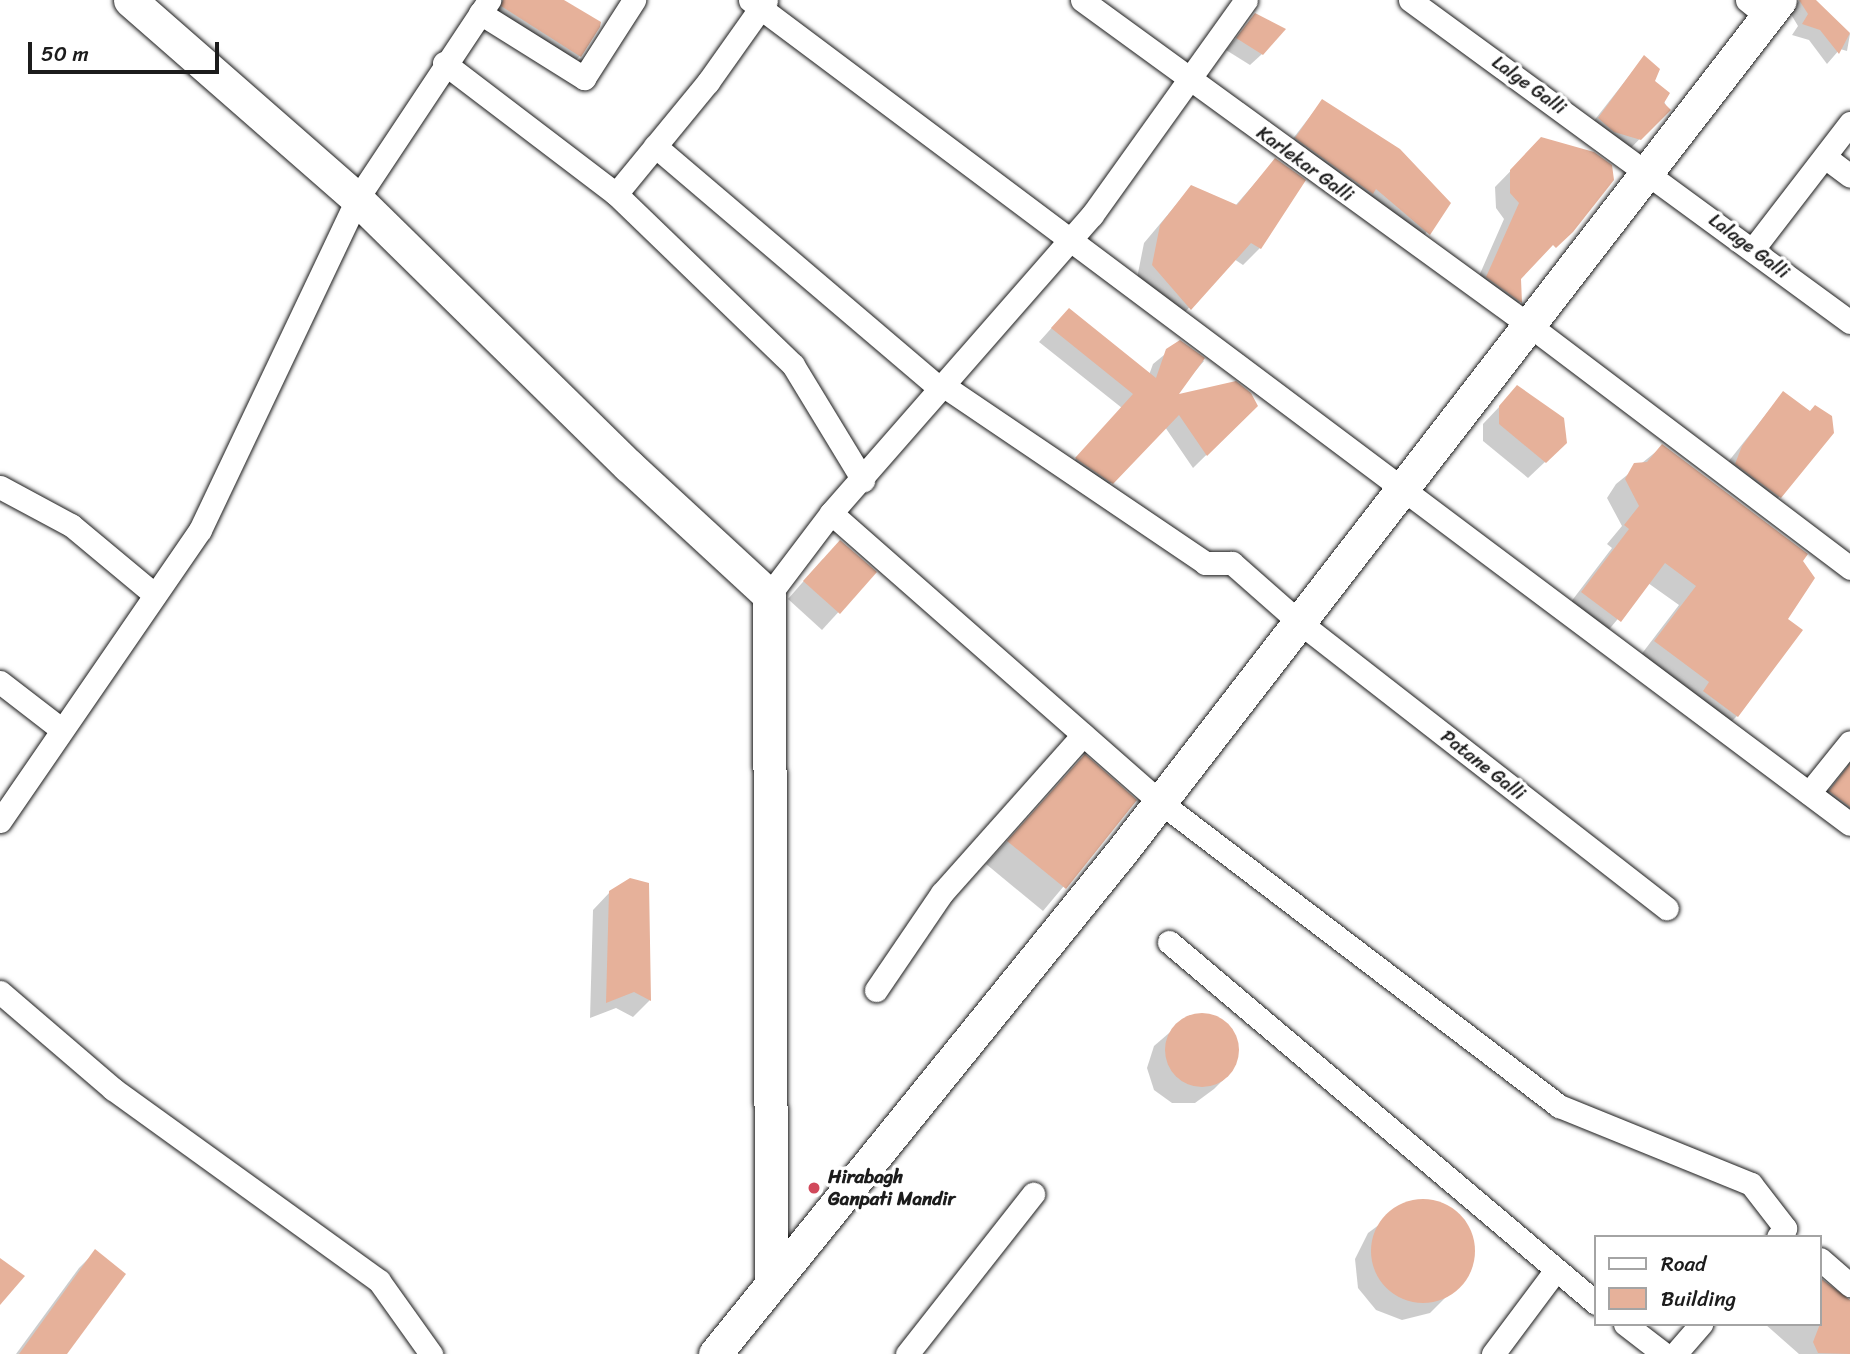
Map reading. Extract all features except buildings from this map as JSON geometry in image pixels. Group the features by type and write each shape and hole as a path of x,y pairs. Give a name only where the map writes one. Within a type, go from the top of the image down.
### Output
{"street":[{"path":"130,0 357,199 628,466 769,595"},
{"path":"0,821 200,530 357,199 484,6 584,78 634,0"},
{"name":"Karlekar Galli","path":"1082,0 1529,325 1850,568"},
{"path":"771,1283 769,595 831,513 863,480 1072,239 1246,0"},
{"name":"Lalge Galli","path":"1410,0 1648,171"},
{"path":"616,194 708,82 759,2 1850,824"},
{"path":"715,1354 1160,802 1648,171 1765,5"},
{"path":"444,63 616,194 793,365 863,480"},
{"path":"1754,249 1850,123"},
{"name":"Patane Galli","path":"655,146 942,388 1205,563 1231,563 1299,622 1667,908"},
{"path":"1825,157 1850,176"},
{"name":"Lalage Galli","path":"1648,171 1850,321"},
{"path":"0,487 71,525 155,595"},
{"path":"831,513 1160,802 1559,1106 1751,1184 1786,1234"},
{"path":"0,682 62,730"},
{"path":"876,990 942,893 1083,734"},
{"path":"1809,793 1850,742"},
{"path":"1169,942 1594,1301"},
{"path":"0,992 113,1089 379,1281 431,1354"},
{"path":"907,1354 1033,1194"},
{"path":"1822,1261 1850,1285"},
{"path":"1493,1354 1555,1271"},
{"path":"1628,1326 1664,1354"},
{"path":"1675,1354 1699,1326"}],"place":[{"name":"Hirabagh Ganpati Mandir","path":"814,1188"}]}
